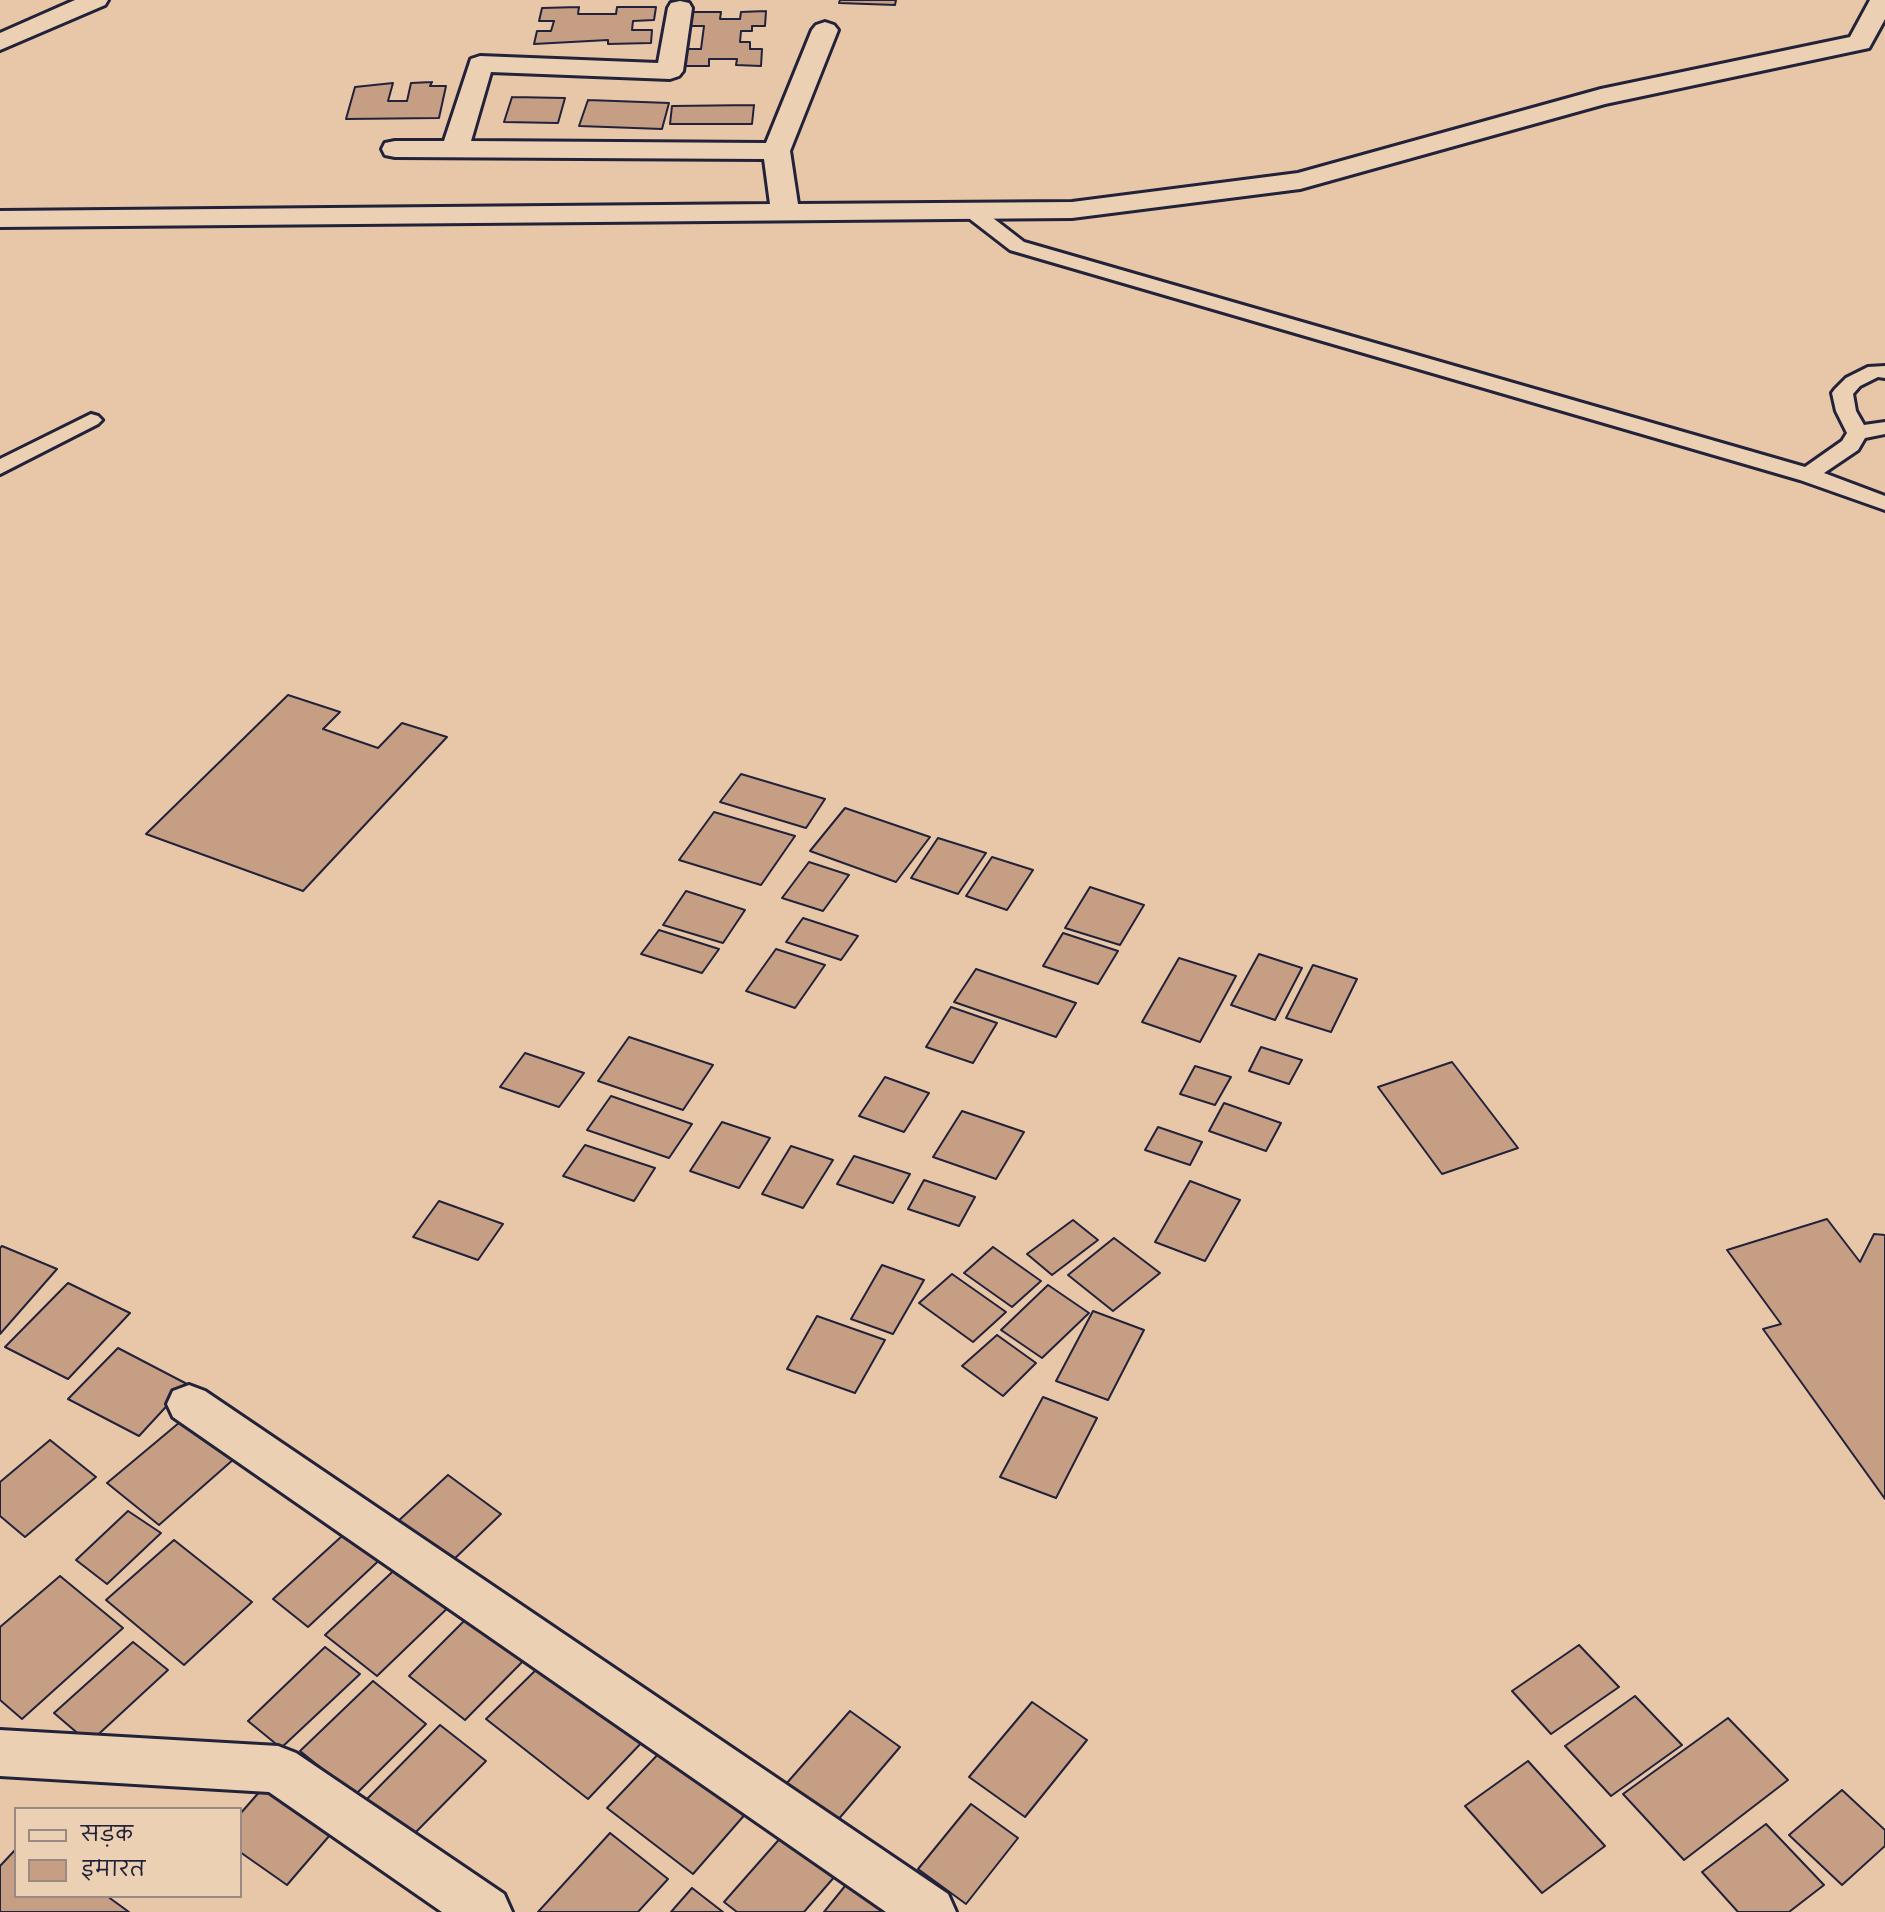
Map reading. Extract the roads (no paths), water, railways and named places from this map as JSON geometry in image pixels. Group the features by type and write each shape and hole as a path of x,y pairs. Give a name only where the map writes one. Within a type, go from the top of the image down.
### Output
{"street":[{"path":"0,42 96,0"},
{"path":"1860,43 1882,0"},
{"path":"455,149 480,64 670,71 680,8"},
{"path":"785,213 776,151 825,30"},
{"path":"0,219 1072,210 1300,181 1601,97 1860,43 1885,54"},
{"path":"395,149 776,151"},
{"path":"189,1404 930,1912"},
{"path":"0,1753 278,1769 486,1912"}],"lane":[{"path":"973,212 1017,246 1808,475 1885,503"},
{"path":"1858,432 1846,411 1842,393 1853,382 1875,371 1885,372"},
{"path":"0,468 90,420"},
{"path":"1808,475 1850,445 1858,432 1885,428"}]}
